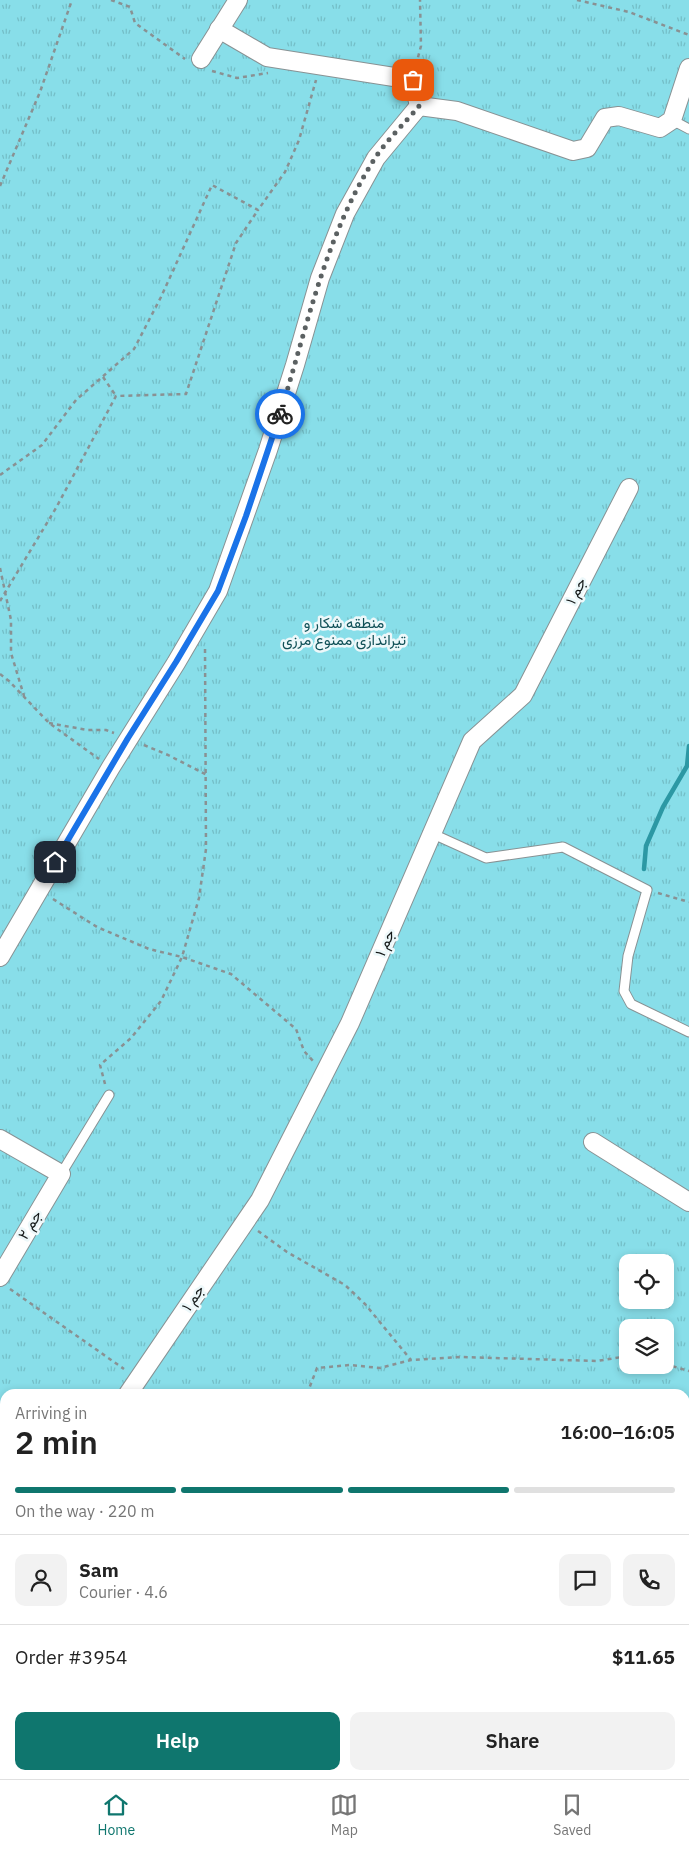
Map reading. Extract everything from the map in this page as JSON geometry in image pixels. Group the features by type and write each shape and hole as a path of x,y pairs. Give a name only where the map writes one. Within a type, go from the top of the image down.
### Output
{"street":[{"path":"200,59 238,0"},
{"path":"219,29 267,57 413,80 419,106"},
{"path":"419,106 457,111 573,151 587,148 605,118 619,116 660,128 672,120 689,68"},
{"path":"0,958 111,767 218,591 268,450 320,278 345,214 376,158 419,106"},
{"name":"جم ۱","path":"131,1389 260,1200 350,1023 472,741 523,695 629,488"},
{"path":"0,1139 61,1174"},
{"path":"593,1142 689,1202"},
{"name":"جم ۲","path":"4,1282 61,1174"}],"lane":[{"path":"672,120 689,129"},
{"path":"433,834 486,858 563,847 647,890 628,956 624,991 630,1004 689,1032"},
{"path":"61,1174 109,1095"}],"path":[{"path":"0,186 40,92 72,0"},
{"path":"413,80 421,46 420,0"},
{"path":"577,0 629,12 689,35"},
{"path":"116,396 186,394 236,243 285,172 298,140 320,66"},
{"path":"0,475 42,445 76,400 134,349 161,297 212,185 258,210"},
{"path":"102,376 116,396"},
{"path":"0,601 56,508 116,396"},
{"path":"0,568 11,620 11,653 24,697"},
{"path":"109,1095 100,1065 131,1038 161,1001 182,958 200,898 206,849 205,646"},
{"path":"0,674 49,724 111,767"},
{"path":"647,890 689,902"},
{"path":"39,891 97,927 149,950 232,974 296,1029 304,1051 325,1072"},
{"path":"245,1222 287,1252 345,1285 365,1304 411,1360"},
{"path":"4,1282 138,1379"},
{"path":"309,1389 317,1368 350,1365 380,1368 411,1360 461,1357 597,1361 619,1357"},
{"path":"674,1367 689,1371"}],"green space":[{"name":"منطقه شکار و تیراندازی ممنوع مرزی","path":"0,0 689,0 689,1389 0,1389"}],"waterway":[{"path":"644,869 646,846 663,807 687,766 689,746"}],"way so far":[{"path":"280,414 320,278 345,214 376,158 419,106 413,80"}],"route":[{"path":"55,862 218,591 246,516 280,414"}]}
